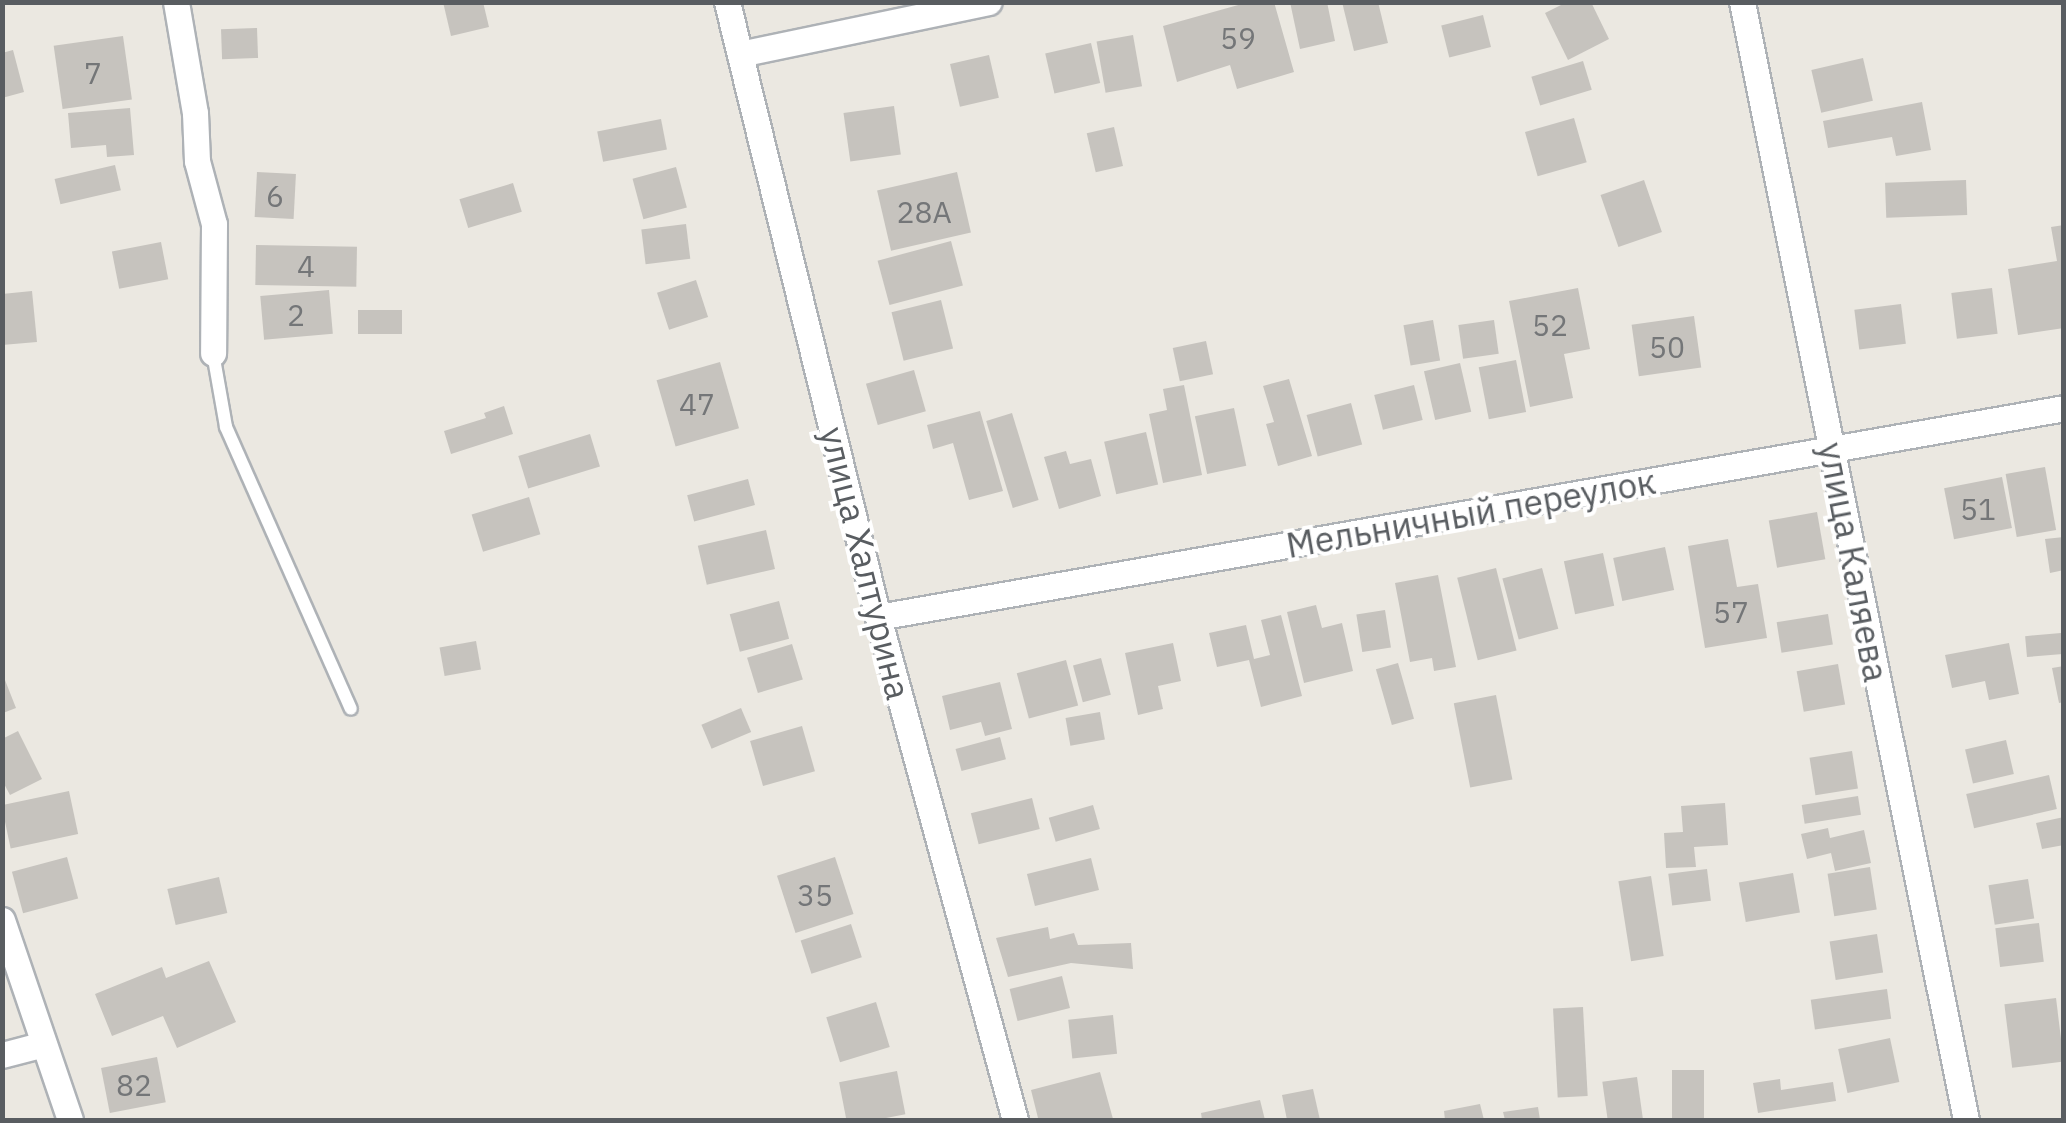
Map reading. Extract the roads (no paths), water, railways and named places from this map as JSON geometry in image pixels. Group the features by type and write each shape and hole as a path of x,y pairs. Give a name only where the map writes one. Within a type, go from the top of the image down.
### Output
{"street":[{"path":"176,2 195,113 197,161 214,224 212,354"},
{"name":"улица Халтурина","path":"726,2 878,617 1015,1120"},
{"path":"740,54 989,2"},
{"name":"улица Каляева","path":"1742,2 1966,1120"},
{"name":"Мельничный переулок","path":"878,617 2064,408"},
{"path":"2,920 70,1120"},
{"path":"2,1055 44,1044"}],"lane":[{"path":"212,354 226,427 351,710"}]}
